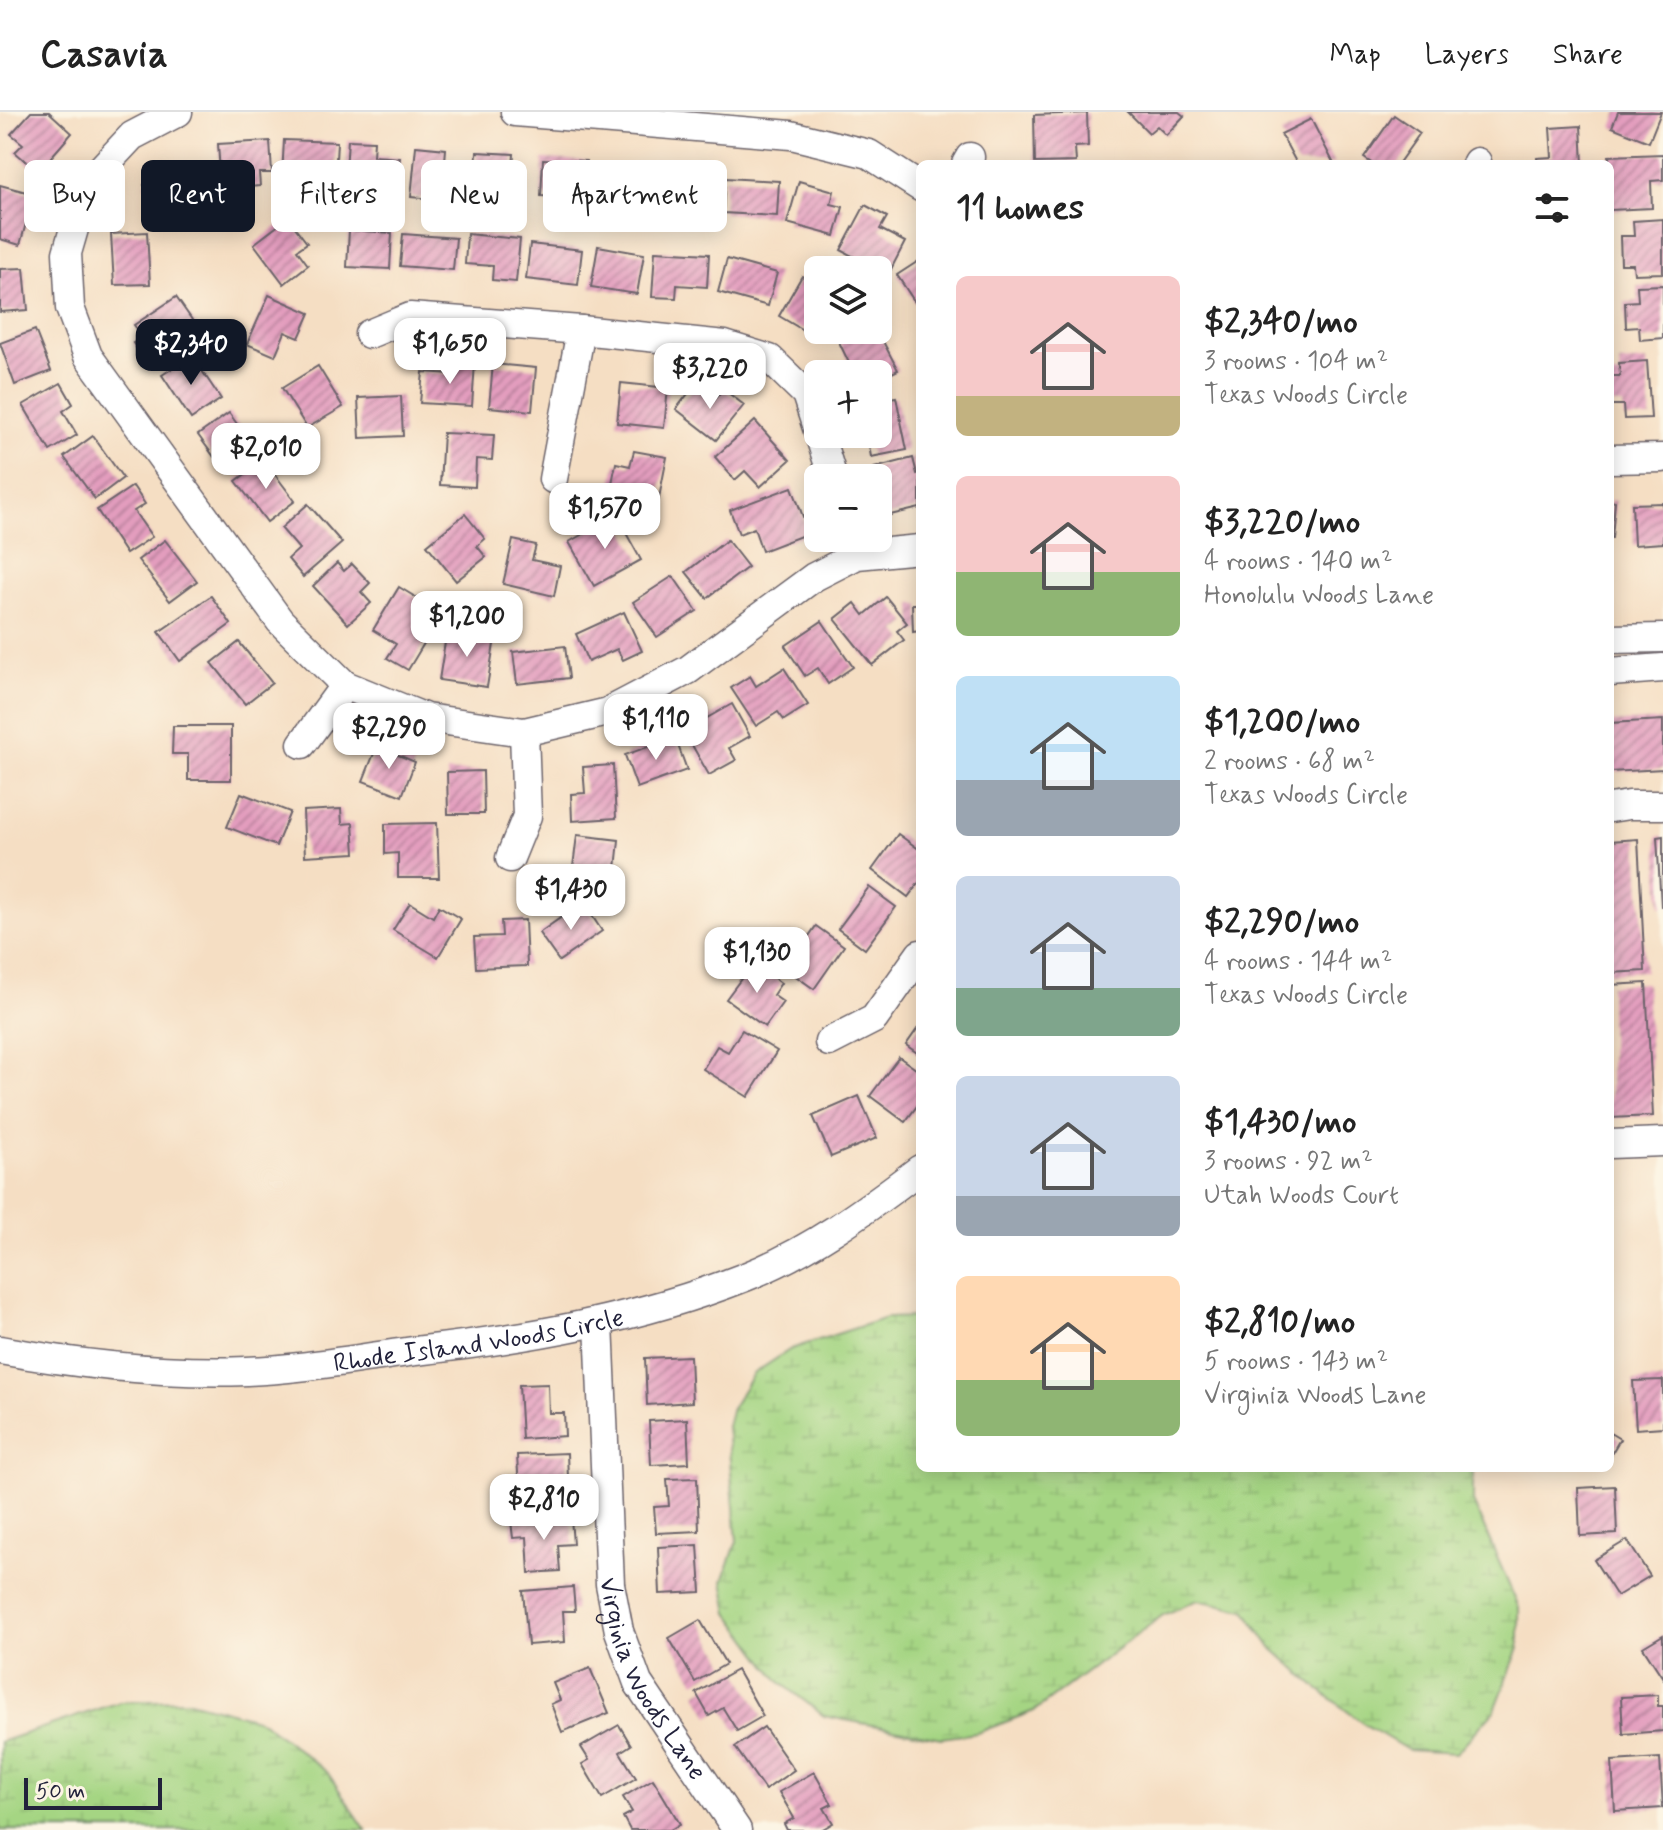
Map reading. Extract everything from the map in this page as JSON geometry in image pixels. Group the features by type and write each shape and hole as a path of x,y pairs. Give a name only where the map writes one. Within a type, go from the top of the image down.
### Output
{"street":[{"path":"178,112 132,136 87,184 67,253 70,308 88,356 280,621 345,685 426,718 524,732 608,712 688,670 847,552"},
{"path":"515,112 791,135 869,154 916,184"},
{"path":"369,334 410,317 725,345 770,359 804,392"},
{"path":"553,479 581,330"},
{"path":"1614,459 1663,458"},
{"path":"892,548 916,549"},
{"path":"1614,639 1663,638"},
{"path":"1614,672 1663,668"},
{"path":"302,744 345,685"},
{"path":"510,858 527,816 524,732"},
{"path":"1614,808 1663,805"},
{"path":"829,1042 874,1019 916,960"},
{"path":"1614,1144 1663,1142"},
{"name":"Rhode Island Woods Circle","path":"0,1350 70,1363 147,1371 249,1371 467,1345 599,1323 663,1307 748,1276 819,1240 916,1172"},
{"name":"Virginia Woods Lane","path":"599,1323 610,1584 619,1631 638,1683 737,1830"}],"green space":[{"path":"916,1317 916,1472 1473,1472 1473,1502 1519,1608 1519,1648 1495,1710 1456,1753 1408,1750 1364,1724 1317,1688 1269,1645 1245,1610 1198,1600 1163,1615 1034,1711 977,1733 941,1738 824,1716 779,1681 729,1613 723,1581 737,1541 727,1426 732,1407 753,1374 791,1349 886,1318"},
{"path":"186,1700 260,1720 327,1772 366,1830 0,1830 0,1742 120,1702"}],"building":[{"path":"31,112 49,112 72,133 48,160 24,160 15,152 23,144 11,134"},
{"path":"1128,112 1179,112 1184,116 1166,135 1157,126 1149,133"},
{"path":"1618,112 1661,112 1649,142 1612,127"},
{"path":"1087,113 1088,146 1075,147 1076,160 1035,160 1034,115"},
{"path":"1394,115 1420,133 1401,160 1364,158"},
{"path":"1311,119 1332,160 1295,160 1281,134"},
{"path":"1581,126 1583,160 1537,160 1552,157 1550,128"},
{"path":"284,140 337,142 336,160 283,160"},
{"path":"348,140 374,141 373,156 400,158 400,160 347,160"},
{"path":"270,141 271,173 259,173 260,186 255,186 255,160 219,160 218,144"},
{"path":"416,146 446,149 445,160 421,160 421,198 411,197"},
{"path":"477,152 514,154 514,160 476,160"},
{"path":"1663,154 1663,180 1651,181 1652,208 1614,210 1614,160 1609,160 1609,156"},
{"path":"543,159 564,160 543,160 541,196"},
{"path":"727,178 779,181 777,216 727,213"},
{"path":"799,181 834,191 831,204 843,207 835,236 787,223"},
{"path":"0,185 24,191 24,230 20,245 0,239"},
{"path":"865,205 887,217 880,229 905,242 892,267 892,256 852,256 841,250"},
{"path":"1663,219 1663,273 1634,274 1633,264 1621,264 1620,236 1634,236 1633,221"},
{"path":"271,231 299,232 307,243 297,250 308,265 284,284 254,244"},
{"path":"147,232 150,284 114,285 111,234"},
{"path":"349,232 392,233 390,269 347,267"},
{"path":"403,234 456,238 453,270 400,266"},
{"path":"467,234 520,239 516,282 492,280 493,266 465,264"},
{"path":"530,244 582,250 578,285 526,279"},
{"path":"598,246 644,254 637,294 591,287"},
{"path":"655,251 709,254 707,287 677,285 676,298 652,297"},
{"path":"727,259 777,273 768,306 718,292"},
{"path":"916,263 916,304 897,275"},
{"path":"24,268 28,310 0,312 0,269"},
{"path":"802,276 803,330 779,316"},
{"path":"1663,285 1663,338 1640,340 1639,327 1626,328 1625,302 1638,301 1637,286"},
{"path":"269,295 310,313 299,338 285,332 275,356 247,344"},
{"path":"176,297 197,327 146,362 133,343 143,337 134,325"},
{"path":"35,330 51,371 15,385 0,343"},
{"path":"840,344 884,344 898,370 892,373 892,360 848,360"},
{"path":"192,356 221,399 191,419 162,375"},
{"path":"1647,361 1651,418 1624,419 1623,405 1614,405 1614,376 1620,376 1619,363"},
{"path":"453,362 475,363 472,406 420,403 423,372 452,374"},
{"path":"493,364 536,368 532,411 489,407"},
{"path":"318,366 343,407 307,428 282,388"},
{"path":"61,383 73,404 63,411 77,435 50,451 23,405"},
{"path":"621,383 668,388 664,428 617,423"},
{"path":"695,385 714,400 723,389 744,405 716,440 676,409"},
{"path":"401,396 403,436 360,438 358,398"},
{"path":"896,397 907,450 871,457 869,448 892,448 892,398"},
{"path":"229,413 254,447 223,469 198,435"},
{"path":"755,421 790,460 760,487 745,471 735,480 715,457"},
{"path":"443,433 494,435 492,460 476,459 475,487 440,485"},
{"path":"93,436 123,478 95,499 64,457"},
{"path":"634,451 667,457 658,503 610,494 616,463 630,466"},
{"path":"913,458 916,509 892,515 890,464"},
{"path":"264,460 295,501 267,522 236,481"},
{"path":"133,486 145,504 134,511 152,537 126,554 97,510"},
{"path":"792,487 804,519 804,535 762,551 754,528 739,534 730,510"},
{"path":"1663,503 1663,543 1634,545 1632,504"},
{"path":"308,504 342,543 303,577 288,559 299,549 281,528"},
{"path":"465,514 485,539 477,546 486,557 456,581 427,545"},
{"path":"616,515 641,560 594,586 569,542"},
{"path":"165,540 197,581 170,601 138,560"},
{"path":"513,540 536,545 532,560 560,566 554,596 503,584"},
{"path":"727,540 748,567 707,598 686,572"},
{"path":"337,563 344,571 352,564 370,583 361,592 371,603 348,624 313,586"},
{"path":"673,576 697,611 657,637 633,602"},
{"path":"399,587 430,606 420,623 432,630 408,670 387,658 396,644 373,630"},
{"path":"211,596 231,624 180,661 159,632"},
{"path":"886,597 907,623 897,631 904,640 872,665 835,619 855,603 864,615"},
{"path":"912,604 916,604 916,632 913,632"},
{"path":"624,612 642,651 623,660 617,649 588,662 576,634"},
{"path":"822,621 853,667 828,684 818,668 805,676 785,646"},
{"path":"447,630 495,638 487,687 439,680"},
{"path":"239,642 272,683 245,704 212,663"},
{"path":"565,646 569,678 517,684 513,652"},
{"path":"784,668 808,705 784,720 778,712 756,726 731,688 750,676 756,686"},
{"path":"732,704 750,736 729,748 736,760 709,775 684,731"},
{"path":"1663,720 1663,769 1614,772 1614,723"},
{"path":"173,726 231,726 231,780 188,780 188,754 172,754"},
{"path":"675,737 687,770 637,788 625,755"},
{"path":"377,746 415,762 402,796 363,781"},
{"path":"613,765 616,818 572,821 571,794 585,793 583,767"},
{"path":"483,771 484,814 448,814 447,772"},
{"path":"241,793 290,812 276,846 227,827"},
{"path":"341,809 342,824 353,823 355,853 305,856 303,811"},
{"path":"437,823 439,878 398,878 398,853 385,854 385,824"},
{"path":"898,834 916,847 916,886 908,897 872,870"},
{"path":"577,835 619,840 614,888 571,883"},
{"path":"1663,836 1663,906 1661,906 1657,837"},
{"path":"1638,839 1645,971 1614,973 1614,841"},
{"path":"869,887 896,907 865,949 838,929"},
{"path":"583,902 602,931 559,961 539,933"},
{"path":"410,903 433,917 439,906 461,919 438,957 393,930"},
{"path":"525,920 527,966 476,968 474,937 502,936 501,921"},
{"path":"816,926 844,946 814,989 786,969"},
{"path":"753,963 781,983 773,995 783,1002 765,1027 726,999"},
{"path":"1646,983 1653,1116 1614,1118 1614,985"},
{"path":"742,1030 777,1051 748,1097 703,1069 717,1046 728,1052"},
{"path":"916,1031 916,1052 906,1045"},
{"path":"899,1057 916,1069 916,1107 905,1122 870,1096"},
{"path":"859,1096 877,1138 831,1157 813,1116"},
{"path":"690,1356 692,1402 647,1405 645,1358"},
{"path":"1663,1380 1663,1427 1636,1429 1633,1381"},
{"path":"548,1384 549,1413 564,1413 565,1436 522,1439 519,1385"},
{"path":"687,1419 689,1463 651,1465 649,1421"},
{"path":"1614,1435 1620,1439 1614,1449"},
{"path":"567,1453 568,1478 553,1479 554,1506 520,1508 517,1455"},
{"path":"697,1478 699,1531 656,1533 654,1507 669,1506 667,1479"},
{"path":"1615,1486 1617,1534 1580,1536 1578,1488"},
{"path":"571,1518 573,1544 558,1545 560,1571 529,1573 527,1537 513,1538 511,1521"},
{"path":"1627,1540 1650,1576 1617,1596 1594,1560"},
{"path":"698,1545 701,1592 660,1594 658,1547"},
{"path":"573,1587 575,1611 563,1611 565,1642 528,1645 523,1591"},
{"path":"700,1620 726,1664 695,1682 669,1638"},
{"path":"1663,1635 1663,1678 1643,1647"},
{"path":"590,1668 609,1713 562,1732 551,1704 560,1700 553,1683"},
{"path":"737,1670 763,1716 737,1731 723,1708 709,1716 696,1693"},
{"path":"1658,1695 1658,1706 1663,1706 1663,1731 1623,1734 1621,1697"},
{"path":"619,1725 631,1745 620,1752 636,1778 602,1798 582,1764 589,1760 581,1747"},
{"path":"764,1727 794,1770 765,1790 735,1747"},
{"path":"1660,1758 1663,1808 1615,1811 1612,1761"},
{"path":"814,1772 832,1804 824,1808 833,1823 821,1830 787,1830 784,1824 794,1818 779,1792"},
{"path":"653,1779 680,1824 670,1830 630,1830 623,1817 632,1812 623,1797"}]}
